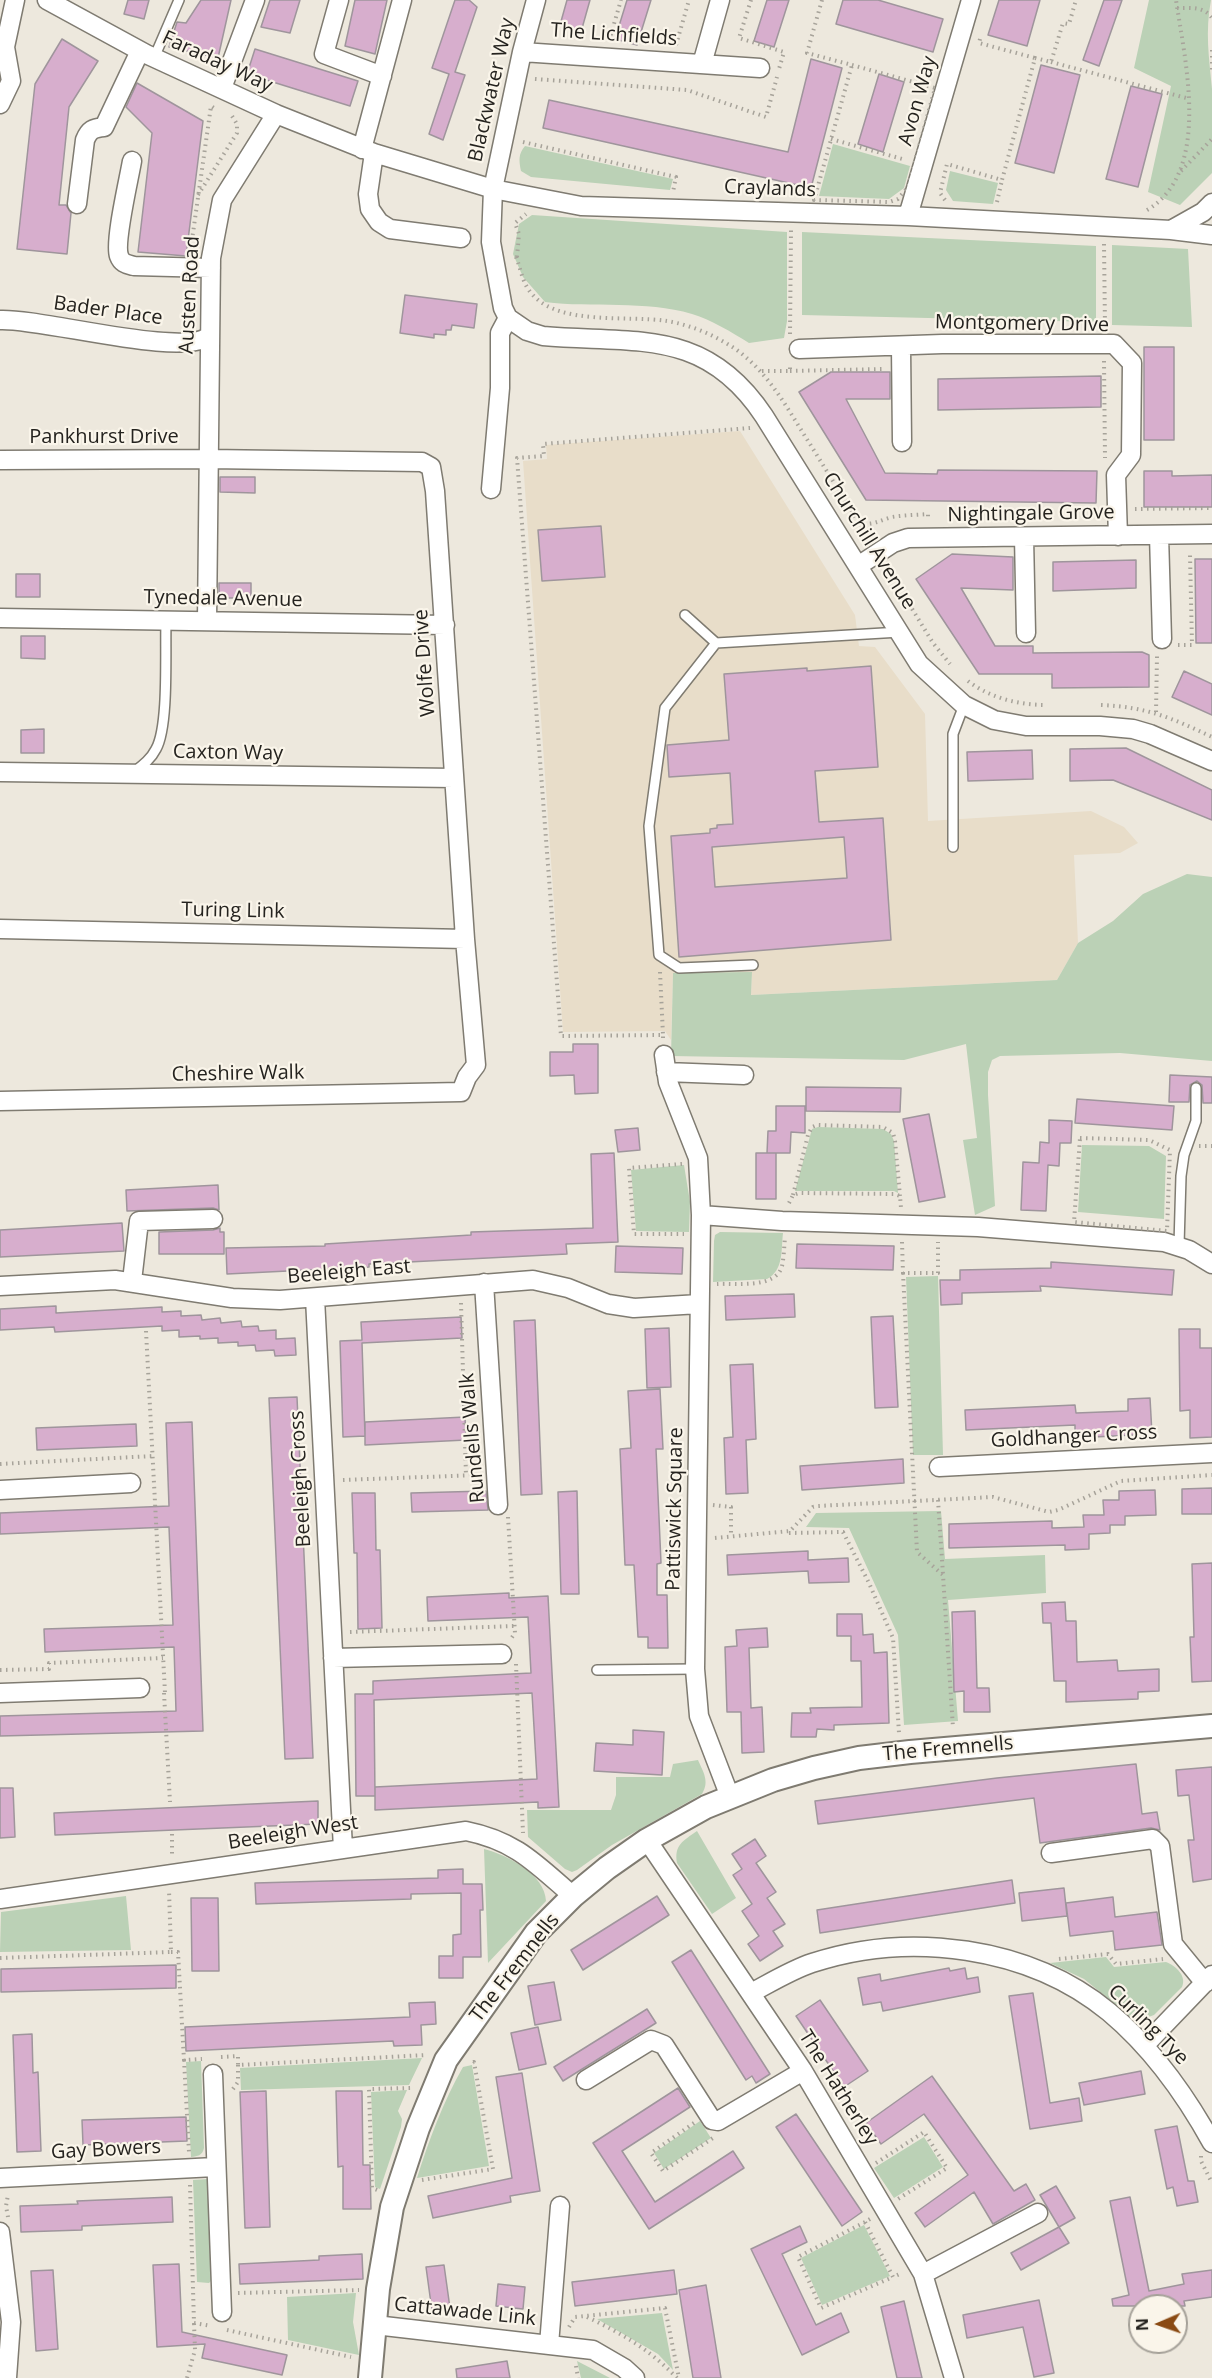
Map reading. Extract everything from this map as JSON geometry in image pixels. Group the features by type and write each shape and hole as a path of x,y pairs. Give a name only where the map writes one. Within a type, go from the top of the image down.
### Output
{"street":[{"path":"0,104 11,81 5,47 15,0"},
{"name":"Faraday Way","path":"47,0 147,54 276,114 368,151"},
{"path":"222,88 255,0"},
{"path":"339,0 324,54 382,76"},
{"path":"402,0 382,76 368,151 370,209 380,222 390,229 461,238"},
{"name":"Blackwater Way","path":"508,318 503,308 491,242 493,189 522,52 536,0"},
{"name":"The Lichfields","path":"702,64 720,0"},
{"name":"Avon Way","path":"908,216 971,0"},
{"name":"The Lichfields","path":"522,52 760,68"},
{"path":"77,204 88,132 104,127 147,54"},
{"name":"Austen Road","path":"207,621 209,336 211,268 215,230 222,200 276,114"},
{"name":"Craylands","path":"368,151 493,189 581,206 908,216 1171,230 1212,235"},
{"path":"132,161 118,243 120,259 134,266 211,268"},
{"path":"1171,230 1203,212 1212,203"},
{"path":"491,489 500,388 500,333 508,318"},
{"name":"Churchill Avenue","path":"508,318 527,332 543,336 662,344 684,350 723,369 750,395 920,664 964,705 994,720 1026,726 1100,726 1133,729 1212,760"},
{"name":"Bader Place","path":"0,320 157,341 198,341 209,336"},
{"name":"Montgomery Drive","path":"793,350 942,344 1114,344 1132,363 1131,454 1116,475 1118,536"},
{"path":"901,347 902,442"},
{"name":"Pankhurst Drive","path":"0,460 209,459"},
{"name":"Wolfe Drive","path":"209,459 422,462 431,467 446,625 454,778 476,1065 466,1077"},
{"name":"Nightingale Grove","path":"858,566 899,540 1212,534"},
{"path":"1159,535 1162,639"},
{"path":"1024,537 1026,633"},
{"name":"Tynedale Avenue","path":"0,618 446,625"},
{"name":"Caxton Way","path":"0,772 454,778"},
{"name":"Turing Link","path":"0,929 465,939"},
{"path":"665,1064 744,1075"},
{"name":"Pattiswick Square","path":"665,1064 679,1114 698,1158 701,1215 695,1669 699,1716 730,1797"},
{"name":"Cheshire Walk","path":"0,1101 461,1092 466,1077"},
{"path":"701,1215 782,1221 978,1227 1120,1238 1179,1245 1212,1264"},
{"path":"132,1281 139,1221 213,1219"},
{"name":"Beeleigh East","path":"0,1286 115,1280 258,1301 533,1280 568,1287 608,1304 634,1308 699,1304"},
{"name":"Rundells Walk","path":"484,1283 498,1505"},
{"name":"Beeleigh Cross","path":"315,1298 343,1849"},
{"name":"Goldhanger Cross","path":"939,1467 1212,1453"},
{"path":"0,1490 131,1483"},
{"path":"333,1658 511,1651"},
{"path":"0,1693 147,1691"},
{"name":"The Fremnells","path":"365,2368 375,2325 378,2289 392,2207 418,2128 446,2060 536,1933 573,1896 607,1868 647,1840 706,1807 773,1780 859,1758 962,1746 1212,1726"},
{"name":"Beeleigh West","path":"0,1899 466,1831 483,1834 521,1850 573,1896"},
{"path":"1051,1852 1153,1839 1160,1846 1173,1944 1208,1979 1144,2046"},
{"name":"The Hatherley","path":"647,1840 803,2071 915,2272 954,2378"},
{"name":"Curling Tye","path":"751,1993 810,1963 849,1953 908,1946 970,1951 1035,1970 1073,1987 1109,2012 1144,2046 1175,2082 1207,2148"},
{"path":"586,2080 651,2040 655,2040 664,2045 712,2120 717,2121 803,2071"},
{"path":"210,2067 222,2312"},
{"name":"Gay Bowers","path":"6,2184 215,2167"},
{"name":"Cattawade Link","path":"549,2344 560,2206"},
{"path":"915,2272 1038,2213"},
{"path":"4,2225 4,2291 11,2322 7,2378"},
{"name":"Cattawade Link","path":"375,2325 593,2350 624,2368 635,2378"}],"lane":[{"path":"147,54 179,0"},
{"path":"685,615 717,644 900,632"},
{"path":"132,774 151,759 158,747 163,729 166,621"},
{"path":"717,644 665,708 649,826 659,955 679,968 753,965"},
{"path":"953,847 953,734 964,705"},
{"path":"1179,1245 1181,1176 1184,1155 1196,1121 1196,1088"},
{"path":"597,1670 695,1669"}],"path":[{"path":"607,47 621,0"},
{"path":"674,54 689,0"},
{"path":"802,200 890,202 904,193 935,88 807,53 822,0"},
{"path":"1051,62 1063,22 1069,24 1076,0"},
{"path":"1176,0 1192,112 1190,135 1179,174"},
{"path":"1186,0 1186,8"},
{"path":"1177,8 1206,11 1212,18"},
{"path":"982,32 979,43 1190,99"},
{"path":"1212,50 1212,70"},
{"path":"995,208 1035,58"},
{"path":"814,200 852,65"},
{"path":"534,86 537,71"},
{"path":"191,247 211,106 219,110"},
{"path":"198,195 237,133 234,117 226,113"},
{"path":"525,132 521,143 676,177 673,194 663,194"},
{"path":"1142,213 1166,197 1179,174 1212,138"},
{"path":"831,139 915,162"},
{"path":"954,206 940,193 947,164 1002,180"},
{"path":"790,371 793,350 791,223"},
{"path":"1104,238 1105,329"},
{"path":"1104,356 1105,469"},
{"path":"761,371 887,369"},
{"path":"663,1035 561,1036 517,458 544,456 543,444 751,428"},
{"path":"858,522 874,524 892,518 928,514 928,526"},
{"path":"887,568 933,643 955,670"},
{"path":"961,675 975,686 998,697 1027,704 1053,705"},
{"path":"1096,705 1132,707 1156,712 1212,737"},
{"path":"659,955 665,1064"},
{"path":"788,1210 812,1127 817,1125 883,1127 892,1133 896,1141 900,1196 904,1214"},
{"path":"1068,1225 1074,1222 1167,1231 1170,1150 1149,1140 1080,1138 1074,1222"},
{"path":"682,1157 685,1165 629,1168 634,1233 691,1234"},
{"path":"793,1195 799,1192 900,1196"},
{"path":"711,1284 768,1281 777,1276 782,1268 786,1231"},
{"path":"898,1235 902,1241 917,1551 943,1575"},
{"path":"903,1273 938,1273 938,1239 948,1239"},
{"path":"461,1296 466,1476"},
{"path":"146,1332 170,1802"},
{"path":"0,1464 153,1456"},
{"path":"342,1480 489,1475"},
{"path":"784,1533 796,1527 808,1512 818,1506 993,1497 1049,1512 1058,1510 1120,1480 1212,1475"},
{"path":"712,1497 714,1506 731,1507 731,1537"},
{"path":"938,1500 953,1730"},
{"name":"Rundells Walk","path":"498,1505 508,1515 515,1633 511,1651 524,1839 516,1835"},
{"path":"711,1539 784,1533 843,1532 893,1638 901,1732 888,1737"},
{"path":"338,1632 514,1626"},
{"path":"511,1651 515,1633"},
{"path":"0,1670 49,1669 49,1663 163,1658"},
{"path":"147,1691 165,1693"},
{"path":"942,1729 963,1732"},
{"path":"169,1885 171,1952"},
{"path":"0,1958 178,1952 189,2159"},
{"path":"1051,1960 1108,1954 1116,1964 1167,1958"},
{"path":"238,2065 426,2056 430,2048"},
{"path":"184,2060 202,2059 210,2067 238,2056 238,2082 232,2091"},
{"path":"414,2181 493,2169 474,2062 467,2063"},
{"path":"383,2192 372,2188 369,2090 411,2088"},
{"path":"700,2118 651,2153 663,2171 722,2133"},
{"path":"707,2128 713,2138"},
{"path":"870,2166 924,2132 946,2168 893,2203"},
{"path":"1207,2148 1201,2161 1212,2183"},
{"path":"187,2378 195,2349 190,2180"},
{"path":"4,2225 8,2196 6,2184"},
{"path":"874,2211 872,2217 865,2222 798,2257 821,2308 894,2277 915,2272"},
{"path":"865,2222 894,2277"},
{"path":"232,2293 360,2290"},
{"path":"566,2334 575,2317 665,2308 678,2378"},
{"path":"585,2316 657,2357 678,2378"},
{"path":"194,2323 365,2368"}],"shaded area":[{"path":"740,431 855,615 859,646 875,647 925,714 928,821 1091,811 1124,827 1138,843 1120,853 1074,855 1078,943 1057,980 751,995 752,973 673,973 671,1040 665,1031 563,1032 523,461 547,459 546,445"}],"green space":[{"path":"1149,0 1211,0 1208,34 1212,89 1212,173 1180,205 1148,192 1171,86 1134,68"},
{"path":"833,144 910,166 904,188 889,199 819,196"},
{"path":"525,146 673,179 670,190 531,177 521,171 520,158"},
{"path":"950,171 998,183 993,204 953,201 946,190"},
{"path":"532,215 787,232 787,321 784,338 749,343 692,314 656,307 545,302 523,277 513,254 519,224"},
{"path":"802,232 1096,246 1096,322 802,315"},
{"path":"1112,245 1188,249 1192,327 1112,325"},
{"path":"1187,874 1212,877 1212,1061 1120,1053 1000,1056 992,1060 988,1072 988,1095 995,1206 975,1215 963,1140 977,1138 966,1044 904,1060 671,1056 673,973 752,972 751,995 1057,980 1078,943 1113,921 1143,894"},
{"path":"818,1127 883,1129 891,1134 894,1141 898,1193 894,1191 795,1191 812,1129"},
{"path":"1082,1145 1149,1146 1166,1156 1164,1219 1078,1212"},
{"path":"684,1165 690,1202 689,1232 636,1231 631,1170"},
{"path":"720,1232 783,1233 781,1259 776,1270 767,1279 713,1282 714,1241 715,1235"},
{"path":"938,1276 943,1455 913,1455 906,1277"},
{"path":"941,1511 945,1559 1045,1555 1046,1593 948,1600 958,1721 904,1725 898,1635 849,1528 806,1527 816,1513"},
{"path":"698,1760 706,1781 702,1794 612,1845 577,1870 572,1872 565,1869 528,1837 527,1810 611,1810 616,1795 616,1777 670,1777 673,1764"},
{"path":"697,1831 736,1898 712,1914 677,1863 678,1848"},
{"path":"484,1849 513,1861 532,1874 544,1891 546,1901 488,1963"},
{"path":"126,1896 131,1950 0,1952 1,1912"},
{"path":"1106,1957 1114,1967 1166,1962 1182,1975 1182,1987 1154,2015 1140,2020 1130,2016 1084,1979 1050,1963"},
{"path":"422,2058 409,2085 241,2090 240,2068"},
{"path":"201,2061 204,2148 202,2153 191,2157 186,2062"},
{"path":"472,2065 489,2166 417,2178 449,2094 463,2067"},
{"path":"407,2090 398,2111 402,2119 401,2127 380,2189 375,2187 371,2092"},
{"path":"700,2121 711,2138 664,2169 654,2153"},
{"path":"924,2137 943,2167 894,2198 874,2168"},
{"path":"208,2179 213,2279 209,2283 197,2282 193,2180"},
{"path":"864,2225 890,2276 822,2305 801,2258"},
{"path":"356,2293 353,2322 359,2355 288,2340 287,2297"},
{"path":"662,2313 673,2370 658,2354 597,2319"},
{"path":"577,2361 610,2378 581,2378"}],"building":[{"path":"128,0 149,0 144,19 124,14"},
{"path":"201,0 231,0 218,58 169,47 177,22 186,23"},
{"path":"270,0 300,0 290,33 261,27"},
{"path":"355,0 387,0 375,54 345,46"},
{"path":"455,0 469,0 477,7 455,72 465,75 443,140 429,134 449,74 432,68"},
{"path":"567,0 590,0 581,32 560,25"},
{"path":"627,0 651,0 637,45 615,39"},
{"path":"767,0 789,0 774,47 754,41"},
{"path":"843,0 878,0 943,19 933,52 836,24"},
{"path":"999,0 1040,0 1027,46 988,35"},
{"path":"1104,0 1122,0 1099,66 1083,60"},
{"path":"62,39 98,61 69,107 59,205 66,205 71,213 67,254 17,249 35,84"},
{"path":"255,49 358,81 350,106 247,74"},
{"path":"811,59 842,68 811,188 543,128 549,100 788,152"},
{"path":"1041,65 1080,75 1054,173 1015,163"},
{"path":"879,74 904,82 883,152 858,144"},
{"path":"137,83 203,121 186,256 138,252 152,133 126,107"},
{"path":"1131,86 1162,94 1138,187 1106,179"},
{"path":"405,295 477,304 474,328 452,325 451,330 446,330 446,335 434,334 434,338 400,333"},
{"path":"1144,347 1174,347 1174,440 1144,440"},
{"path":"831,372 890,372 890,399 846,399 885,473 937,474 938,470 1097,471 1096,503 866,500 799,392"},
{"path":"1101,376 1101,407 938,410 938,379"},
{"path":"1144,471 1172,471 1172,476 1212,475 1212,507 1144,507"},
{"path":"220,477 255,477 255,493 220,492"},
{"path":"601,526 605,577 542,581 538,530"},
{"path":"952,554 1013,557 1013,590 961,588 995,646 1033,646 1033,653 1142,652 1149,655 1149,687 1052,688 1052,674 979,674 916,579"},
{"path":"1195,559 1212,559 1212,643 1196,643"},
{"path":"1136,560 1136,588 1053,591 1053,562"},
{"path":"16,574 40,574 40,597 16,597"},
{"path":"219,583 251,583 251,598 219,598"},
{"path":"21,636 45,636 45,659 21,658"},
{"path":"871,666 878,767 815,771 819,822 883,818 891,940 679,957 671,836 710,833 710,829 717,828 717,825 733,824 730,773 669,777 667,745 729,740 724,674 807,668 807,671","holes":["844,837 847,878 715,887 712,847"]},
{"path":"1184,671 1212,684 1212,715 1172,697"},
{"path":"44,729 44,753 21,753 21,730"},
{"path":"1126,748 1212,790 1212,820 1113,780 1070,781 1070,749"},
{"path":"1032,750 1033,779 968,781 967,752"},
{"path":"573,1044 598,1044 598,1093 575,1094 574,1075 550,1076 550,1052 573,1052"},
{"path":"1170,1075 1212,1077 1212,1103 1203,1103 1202,1085 1197,1081 1190,1085 1189,1102 1169,1102"},
{"path":"806,1087 901,1088 900,1112 806,1111"},
{"path":"1077,1099 1174,1106 1172,1130 1075,1123"},
{"path":"776,1106 805,1106 805,1133 791,1132 790,1153 767,1153 768,1131 776,1131"},
{"path":"929,1114 945,1197 919,1202 903,1119"},
{"path":"1049,1120 1072,1121 1071,1143 1060,1143 1059,1166 1048,1165 1046,1211 1021,1210 1023,1162 1039,1163 1040,1142 1049,1143"},
{"path":"638,1128 640,1150 618,1152 615,1130"},
{"path":"614,1153 618,1242 566,1244 567,1254 227,1274 226,1248 325,1246 325,1244 471,1235 471,1232 593,1228 591,1154"},
{"path":"756,1153 776,1153 776,1199 756,1199"},
{"path":"218,1185 219,1210 213,1208 127,1211 126,1190"},
{"path":"122,1223 124,1251 0,1257 0,1230"},
{"path":"220,1228 220,1232 224,1232 224,1254 159,1254 159,1232"},
{"path":"797,1244 894,1246 893,1270 796,1268"},
{"path":"616,1246 683,1248 682,1274 615,1272"},
{"path":"1051,1262 1174,1270 1172,1295 1040,1286 1041,1291 962,1293 962,1304 941,1305 940,1280 960,1280 960,1270 1051,1268"},
{"path":"794,1294 795,1317 726,1320 725,1296"},
{"path":"56,1306 56,1313 162,1307 162,1312 181,1311 181,1316 201,1315 202,1320 220,1318 221,1323 241,1321 242,1327 258,1326 259,1331 276,1330 276,1339 295,1338 296,1355 275,1356 274,1350 256,1351 255,1345 238,1346 238,1342 218,1343 218,1338 179,1337 179,1330 162,1331 162,1326 55,1332 54,1327 0,1330 0,1309"},
{"path":"893,1316 898,1407 875,1408 871,1317"},
{"path":"461,1317 462,1338 362,1343 365,1436 343,1437 340,1341 362,1340 361,1322"},
{"path":"535,1320 542,1494 521,1495 514,1321"},
{"path":"669,1328 671,1387 647,1388 645,1329"},
{"path":"1179,1329 1200,1329 1200,1348 1212,1348 1212,1437 1190,1438 1190,1410 1180,1411"},
{"path":"753,1364 756,1439 746,1440 748,1493 726,1494 724,1438 733,1437 730,1365"},
{"path":"660,1389 663,1449 656,1449 661,1563 657,1564 657,1595 667,1595 668,1648 648,1648 648,1637 638,1637 634,1565 625,1565 620,1449 631,1448 628,1391"},
{"path":"297,1397 313,1758 285,1759 269,1398"},
{"path":"1150,1398 1152,1434 1075,1438 1075,1425 966,1430 965,1410 1075,1405 1076,1413 1128,1411 1128,1399"},
{"path":"465,1417 466,1440 365,1445 365,1422"},
{"path":"192,1422 203,1731 0,1736 0,1716 176,1711 174,1647 45,1652 44,1629 173,1625 169,1527 0,1534 0,1513 169,1506 166,1423"},
{"path":"136,1424 137,1446 37,1450 36,1428"},
{"path":"903,1459 904,1483 802,1490 800,1466"},
{"path":"1212,1488 1212,1514 1182,1514 1182,1489"},
{"path":"1155,1490 1156,1515 1125,1516 1125,1525 1110,1525 1110,1533 1089,1534 1089,1549 1065,1550 1065,1545 949,1548 949,1524 1052,1521 1052,1528 1084,1527 1083,1515 1104,1515 1103,1500 1119,1500 1119,1491"},
{"path":"486,1491 488,1510 412,1512 411,1493"},
{"path":"577,1491 579,1594 561,1594 558,1492"},
{"path":"352,1493 375,1493 376,1550 380,1550 382,1628 358,1629 357,1553 354,1553"},
{"path":"808,1551 808,1560 848,1558 849,1582 809,1583 808,1571 728,1575 727,1555"},
{"path":"1212,1563 1212,1681 1192,1682 1190,1637 1194,1637 1192,1564"},
{"path":"509,1593 509,1598 548,1596 559,1807 538,1808 538,1802 375,1810 375,1796 356,1796 355,1694 373,1694 373,1681 531,1673 528,1617 428,1621 427,1597","holes":["532,1693 537,1779 375,1787 375,1796 374,1700"]},
{"path":"1065,1602 1066,1621 1076,1621 1077,1662 1117,1660 1118,1671 1159,1669 1159,1691 1138,1692 1138,1699 1066,1702 1066,1681 1054,1681 1051,1623 1043,1623 1042,1603"},
{"path":"975,1611 977,1688 989,1688 990,1712 964,1712 964,1691 954,1692 952,1612"},
{"path":"837,1614 862,1614 863,1635 873,1634 874,1653 887,1652 889,1723 834,1725 834,1730 817,1729 816,1737 791,1737 792,1713 811,1713 810,1708 862,1707 861,1661 851,1661 851,1636 837,1636"},
{"path":"767,1628 768,1647 749,1648 751,1708 762,1707 764,1752 742,1753 741,1712 727,1712 725,1647 737,1646 736,1630"},
{"path":"633,1730 664,1732 662,1775 594,1771 596,1743 633,1745"},
{"path":"1136,1764 1142,1814 1157,1812 1160,1830 1151,1828 1040,1843 1034,1798 818,1824 815,1801 997,1778"},
{"path":"1212,1767 1212,1879 1193,1882 1188,1840 1194,1840 1189,1795 1178,1796 1176,1770"},
{"path":"0,1788 13,1788 15,1837 0,1838"},
{"path":"318,1801 318,1824 55,1835 54,1813"},
{"path":"755,1839 766,1856 756,1863 776,1892 767,1898 785,1924 773,1931 783,1946 760,1961 748,1944 759,1936 742,1911 752,1904 733,1875 742,1869 732,1854"},
{"path":"463,1869 463,1884 482,1884 483,1910 480,1910 481,1957 463,1957 463,1978 439,1978 439,1956 453,1956 453,1935 461,1934 461,1893 411,1894 411,1899 256,1904 255,1883 438,1878 438,1870"},
{"path":"1012,1880 1015,1903 820,1933 817,1910"},
{"path":"1064,1888 1067,1916 1022,1921 1019,1893"},
{"path":"657,1896 669,1915 583,1970 571,1950"},
{"path":"1113,1897 1115,1917 1157,1912 1162,1945 1115,1950 1113,1931 1070,1936 1066,1903"},
{"path":"191,1898 218,1898 219,1971 192,1971"},
{"path":"691,1950 770,2074 756,2083 752,2076 746,2080 672,1962"},
{"path":"176,1965 176,1988 1,1992 1,1969"},
{"path":"949,1968 950,1971 965,1968 967,1979 978,1977 980,1992 883,2011 881,2002 863,2005 858,1978 880,1974 881,1981"},
{"path":"554,1982 561,2020 535,2025 528,1986"},
{"path":"1033,1993 1050,2103 1079,2098 1082,2121 1030,2129 1009,1996"},
{"path":"820,2000 868,2071 844,2087 796,2016"},
{"path":"435,2002 436,2024 421,2025 422,2045 394,2046 393,2041 186,2051 185,2027 410,2017 409,2003"},
{"path":"647,2009 656,2023 563,2081 554,2067"},
{"path":"538,2027 546,2064 519,2070 511,2033"},
{"path":"32,2034 33,2073 38,2072 41,2151 17,2152 13,2035"},
{"path":"1141,2071 1145,2094 1084,2105 1079,2083"},
{"path":"522,2073 540,2191 510,2196 511,2202 433,2218 428,2196 512,2178 496,2077"},
{"path":"932,2076 1014,2191 1026,2184 1035,2200 993,2224 974,2192 925,2227 915,2213 968,2175 924,2114 881,2144 866,2123"},
{"path":"678,2088 690,2107 622,2151 655,2202 733,2151 744,2168 649,2229 593,2143"},
{"path":"266,2091 270,2227 245,2228 240,2092"},
{"path":"336,2091 362,2091 363,2165 370,2165 371,2209 343,2209 343,2166 338,2167"},
{"path":"796,2114 862,2212 842,2226 776,2127"},
{"path":"186,2117 187,2141 83,2145 82,2120"},
{"path":"1177,2126 1188,2181 1194,2181 1198,2202 1177,2206 1173,2187 1167,2189 1155,2130"},
{"path":"1056,2186 1075,2218 1059,2227 1040,2195"},
{"path":"172,2197 173,2222 82,2226 82,2230 21,2232 20,2206"},
{"path":"1130,2197 1149,2291 1184,2284 1182,2274 1212,2270 1212,2297 1188,2300 1188,2294 1129,2294 1110,2201"},
{"path":"800,2226 807,2242 782,2254 816,2325 841,2313 849,2332 802,2355 751,2249"},
{"path":"1059,2227 1069,2243 1021,2270 1011,2253"},
{"path":"362,2254 363,2279 240,2284 239,2264 319,2260 319,2256"},
{"path":"179,2264 182,2332 287,2355 282,2375 202,2358 205,2344 157,2347 153,2265"},
{"path":"444,2265 450,2308 432,2311 426,2267"},
{"path":"53,2270 58,2349 36,2351 31,2271"},
{"path":"674,2270 677,2294 575,2306 572,2282"},
{"path":"498,2284 525,2287 523,2309 496,2306"},
{"path":"706,2285 721,2378 693,2378 679,2290"},
{"path":"1128,2295 1128,2306 1113,2306 1112,2299"},
{"path":"1039,2300 1054,2373 1034,2377 1023,2327 967,2338 963,2315"},
{"path":"904,2301 922,2378 897,2378 881,2307"},
{"path":"507,2361 510,2378 457,2378 456,2369"}]}
